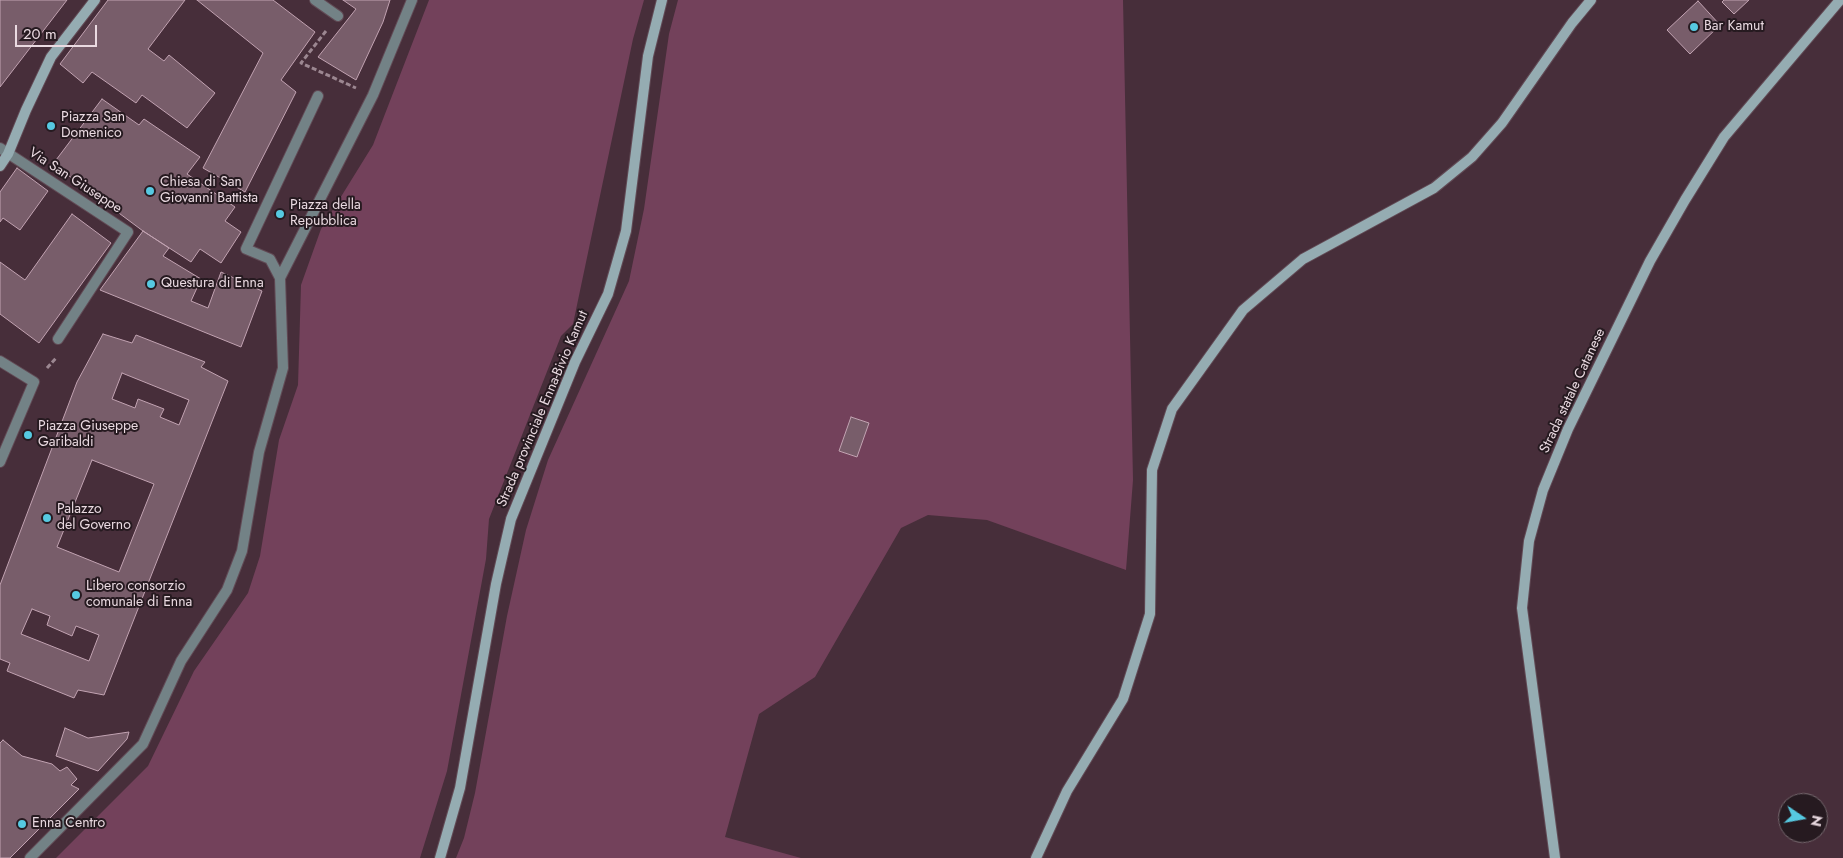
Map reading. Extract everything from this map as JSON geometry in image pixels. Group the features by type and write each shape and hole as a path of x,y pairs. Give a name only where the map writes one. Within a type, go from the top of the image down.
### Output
{"main road":[{"path":"0,166 4,151 51,58 95,0"},
{"name":"Strada provinciale Enna-Bivio Kamut","path":"440,858 460,788 496,584 511,519 575,362 608,294 626,231 648,56 662,0"},
{"path":"1036,858 1067,791 1123,699 1150,614 1152,470 1172,409 1243,310 1280,278 1302,260 1434,188 1472,158 1502,124 1572,23 1591,0"},
{"name":"Strada statale Catanese","path":"1555,858 1522,608 1530,541 1543,490 1568,430 1642,278 1685,200 1724,137 1840,0"}],"street":[{"path":"315,0 338,16"},
{"path":"280,278 374,92 412,0"},
{"path":"30,858 143,744 181,661 227,590 242,551 259,452 283,368 280,278 270,259 246,249 318,96"},
{"name":"Via San Giuseppe","path":"4,151 128,232 58,339"},
{"path":"0,362 34,382 0,462"}],"path":[{"path":"338,16 301,63 374,92"}],"shaded area":[{"path":"429,0 644,0 633,39 573,324 561,336 489,519 486,559 447,771 420,858 56,858 148,766 194,671 248,593 260,556 279,440 298,385 301,285 321,229 373,145"},
{"path":"678,0 1123,0 1133,480 1126,570 987,520 928,515 901,528 815,677 759,714 725,837 801,858 456,858 464,838 475,793 507,616 526,530 548,460 629,281 644,209 669,34"}],"building":[{"path":"0,0 67,0 0,87"},
{"path":"108,0 185,0 148,49 164,61 169,55 215,93 187,128 142,95 136,103 92,72 83,83 60,64"},
{"path":"197,0 273,0 315,32 281,80 296,92 245,192 203,168 263,53"},
{"path":"343,0 390,0 383,22 356,80 318,57 356,9"},
{"path":"1724,0 1749,0 1734,14 1722,2"},
{"name":"Bar Kamut","path":"1698,1 1720,25 1690,54 1667,30"},
{"name":"Chiesa di San Giovanni Battista","path":"102,99 139,125 144,119 200,157 187,174 235,207 225,221 241,232 221,263 200,249 191,262 143,231 53,164"},
{"path":"17,168 48,191 20,230 3,218 0,222 0,192"},
{"path":"72,214 111,243 39,343 0,314 0,262 25,280"},
{"name":"Questura di Enna","path":"143,231 169,248 163,256 201,279 191,301 208,308 221,272 262,291 241,347 100,290"},
{"name":"Palazzo del Governo","path":"103,334 132,343 136,335 205,362 201,367 228,381 104,695 78,690 74,698 7,671 10,663 0,659 0,585 77,382","holes":["122,373 189,400 179,425 160,417 164,409 138,399 135,408 112,399","92,460 154,484 119,572 57,547","32,609 50,616 47,625 72,636 76,626 99,635 89,661 21,634"]},
{"path":"851,417 869,423 857,457 839,451"},
{"path":"65,728 88,738 129,732 127,739 98,771 56,756"},
{"name":"Enna Centro","path":"3,740 22,756 52,764 60,771 67,767 77,779 71,785 79,789 10,858 0,858 0,743"}],"place":[{"name":"Bar Kamut","path":"1694,27"},
{"name":"Piazza San Domenico","path":"51,126"},
{"name":"Chiesa di San Giovanni Battista","path":"150,191"},
{"name":"Piazza della Repubblica","path":"280,214"},
{"name":"Questura di Enna","path":"151,284"},
{"name":"Piazza Giuseppe Garibaldi","path":"28,435"},
{"name":"Palazzo del Governo","path":"47,518"},
{"name":"Libero consorzio comunale di Enna","path":"76,595"},
{"name":"Enna Centro","path":"22,824"}]}
